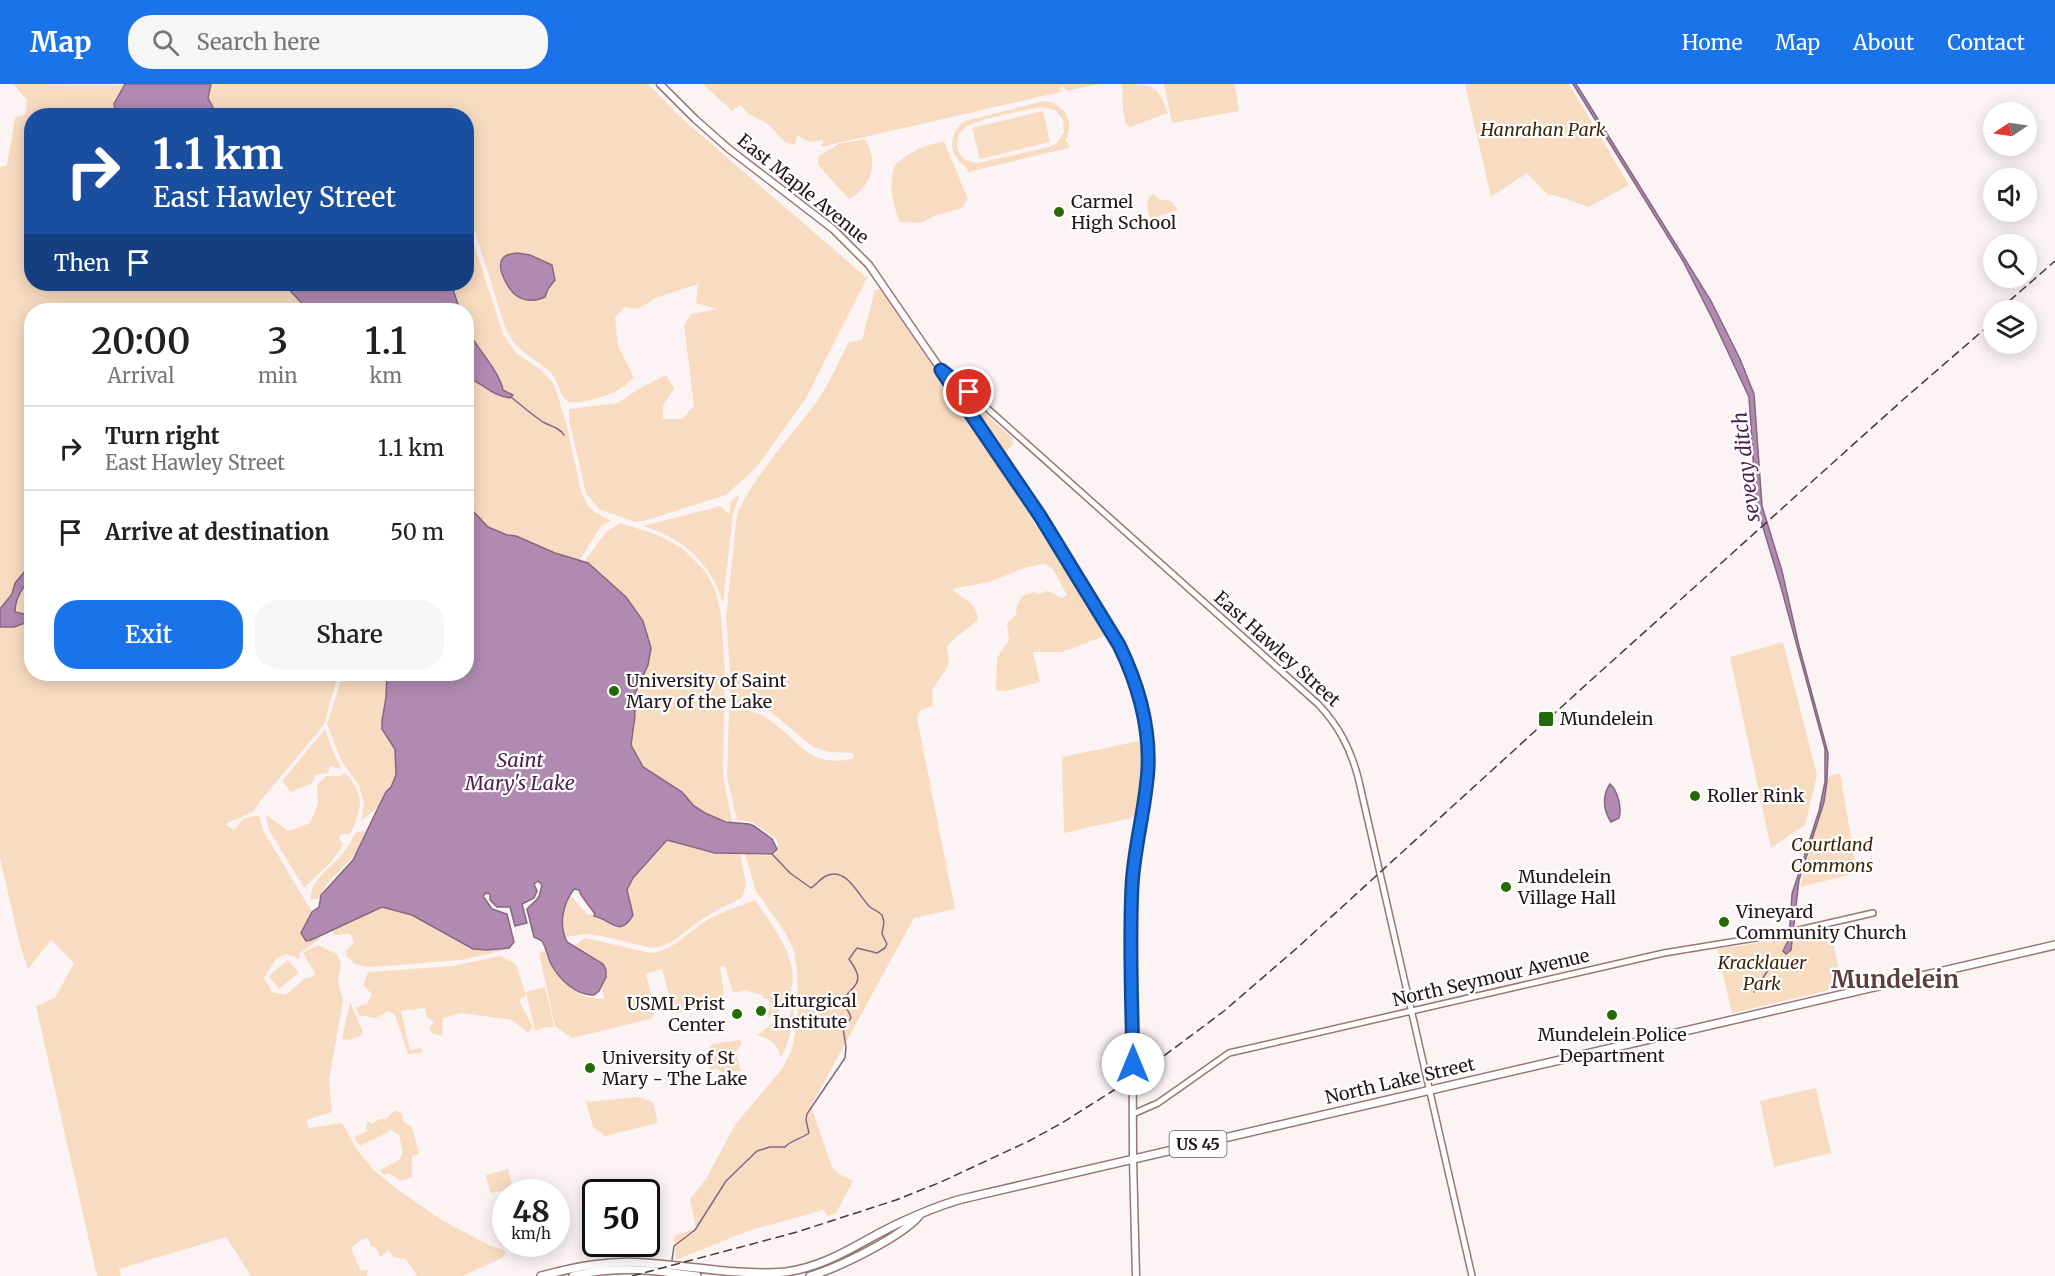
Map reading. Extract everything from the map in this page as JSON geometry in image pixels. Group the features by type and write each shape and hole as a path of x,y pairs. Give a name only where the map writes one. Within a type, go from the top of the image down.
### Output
{"main road":[{"name":"East Maple Avenue","path":"660,84 702,125 851,245 880,280 1040,516 1114,636 1130,667 1139,691 1146,728 1148,766 1132,886 1136,1276"},
{"name":"North Lake Street","path":"541,1276 586,1265 617,1262 644,1262 739,1275 794,1271 841,1256 907,1219 962,1199 2055,945"},
{"name":"North Lake Street","path":"810,1276 851,1260 911,1225 919,1216"},
{"path":"573,1276 599,1270 624,1268 696,1276"}],"street":[{"name":"East Hawley Street","path":"941,370 969,392 1318,704 1335,722 1349,746 1356,770 1472,1276"},
{"name":"North Seymour Avenue","path":"1133,1114 1164,1098 1228,1053 1664,953 1786,933 1873,913"}],"green space":[{"path":"13,84 126,85 115,108 26,108 27,100"},
{"path":"211,84 648,84 678,115 867,278 806,398 756,468 726,495 635,522 599,509 586,493 569,420 569,409 618,403 640,388 666,375 674,389 663,406 663,419 682,419 694,406 684,326 691,314 717,309 696,303 698,284 658,297 638,309 624,307 615,318 618,346 634,378 610,394 587,401 569,402 563,397 551,373 513,341 505,327 474,229 474,108 213,108 208,98","holes":["517,253 542,260 555,280 545,297"]},
{"path":"703,84 1098,84 1067,91 1060,87 1061,92 821,147 823,140 809,142 797,135 795,145 785,142 768,124 749,114 740,105 732,111"},
{"path":"1122,84 1140,84 1157,91 1168,113 1130,127 1126,124 1123,109"},
{"path":"1164,84 1235,84 1239,111 1172,123"},
{"name":"Hanrahan Park","path":"1465,84 1569,84 1629,185 1589,207 1548,195 1527,173 1491,197"},
{"path":"1043,101 1051,102 1063,109 1069,121 1065,142 1068,142 1069,148 968,172 955,156 952,145 954,134 965,121","holes":["1036,108 1055,110 1063,120 1064,132 1057,143 1049,147 978,163 967,160 959,152 957,145 959,135 971,124"]},
{"path":"1043,111 1050,142 980,159 972,128"},
{"path":"24,115 24,291 290,291 302,303 24,303 24,681 336,681 325,722 319,731 253,812 225,824 234,830 243,819 259,815 263,830 312,912 304,927 304,938 306,941 320,935 320,939 300,953 299,959 286,954 276,959 264,978 272,992 286,995 304,979 316,975 303,953 318,945 337,954 341,964 338,981 343,1001 329,1080 332,1112 306,1120 309,1128 342,1123 358,1151 374,1170 398,1190 445,1222 492,1246 492,1257 503,1257 462,1276 417,1276 406,1259 394,1257 389,1251 380,1257 368,1238 362,1239 351,1248 361,1271 368,1270 367,1276 251,1276 226,1237 119,1269 121,1276 97,1276 36,1006 55,998 74,963 51,940 28,969 20,945 0,858 0,167 7,165 15,118"},
{"path":"865,139 872,156 871,173 863,188 849,199 818,165 818,157 838,144"},
{"path":"944,141 968,199 962,208 934,216 921,223 900,222 892,195 894,166 917,150"},
{"path":"1153,194 1159,199 1171,201 1178,210 1150,219 1148,202"},
{"path":"474,244 503,334 516,353 540,369 554,384 566,422 581,491 588,506 611,521 601,526 579,561 488,527 474,512 474,381 500,396 509,392 503,390 474,342 474,303 458,303 453,291 474,291"},
{"path":"882,288 1107,635 1062,652 1033,652 1040,682 1005,691 996,690 997,658 1009,640 1007,623 1016,615 1017,605 1023,596 1033,592 1039,594 1047,591 1062,598 1067,595 1053,569 1044,564 1024,568 989,582 952,589 972,604 978,619 947,647 949,661 947,668 932,690 933,706 921,710 917,718 955,909 914,918 811,1106 832,1167 839,1174 853,1181 836,1213 828,1216 823,1210 748,1231 676,1260 674,1236 696,1228 690,1199 706,1179 735,1125 781,1070 791,1052 798,1021 797,970 794,951 785,932 756,891 745,854 769,856 775,854 778,844 776,839 752,822 737,820 727,778 729,709 761,715 814,756 839,761 854,758 853,753 829,752 813,747 771,712 744,703 729,703 730,672 726,616 737,514 764,469 818,400 849,342 862,340 875,290"},
{"path":"959,390 1013,439 1014,443 1003,455"},
{"path":"740,494 733,514 723,603 711,576 694,554 671,537 643,526 720,506 729,514 731,501"},
{"path":"621,523 658,535 682,548 705,571 715,589 721,614 725,672 723,774 732,822 705,813 694,806 682,792 643,767 631,745 635,716 634,696 648,665 626,597 584,562 606,532"},
{"path":"1783,642 1817,775 1805,825 1771,848 1730,657"},
{"path":"341,681 387,681 382,729 395,749 396,775 376,809 361,821 364,802 359,786 341,760 327,724"},
{"path":"325,729 342,769 330,766 328,773 315,775 312,783 291,792 282,781"},
{"path":"1139,741 1144,747 1148,765 1142,812 1131,818 1064,833 1062,757"},
{"path":"345,773 359,795 357,817 350,834 341,834 339,839 343,845 331,862 304,888 269,830 266,815 289,831 310,823 318,804 317,785 326,776 339,776"},
{"name":"Courtland Commons","path":"1840,773 1857,873 1800,887 1829,776"},
{"path":"365,831 354,854 329,881 320,898 311,900 311,893 317,880 343,853 356,832"},
{"path":"667,840 715,853 740,852 746,885 742,898 713,912 673,941 659,947 651,948 586,934 565,937 561,919 570,895 587,914 598,916 615,928 632,919 627,895 629,887 644,865"},
{"path":"755,900 783,942 793,973 792,988 786,1002 773,1017 768,1017 767,1013 770,1008 768,999 764,999 762,995 745,990 733,993 725,966 720,967 724,994 720,1002 679,1013 670,1008 671,1002 662,969 646,974 654,1007 658,1007 651,1019 572,1038 555,1026 539,953 547,951 555,970 575,991 584,996 604,999 602,985 606,977 606,970 603,964 574,946 585,938 651,953 674,945 707,920"},
{"path":"382,907 412,915 473,949 510,949 462,960 366,967 355,964 347,957 346,951 354,942 350,934 334,935 331,929"},
{"name":"Kracklauer Park","path":"1830,928 1841,979 1838,988 1732,1013 1717,949 1798,937"},
{"path":"500,956 516,964 526,995 519,1001 533,1027 528,1033 512,1020 461,1013 443,1018 442,1036 431,1033 430,1027 434,1022 427,1017 425,1008 401,1011 410,1050 421,1048 423,1053 408,1054 395,1015 389,1011 375,1018 358,1015 356,1007 367,1004 372,994 363,985 368,972 453,966"},
{"path":"288,960 299,973 279,989 269,976"},
{"path":"545,987 554,1027 535,1031 526,992"},
{"path":"793,999 791,1031 781,1057 772,1042 757,1035 781,1017 790,1017"},
{"path":"350,1002 363,1032 361,1036 348,1040 342,1039"},
{"path":"740,1040 742,1043 736,1052 741,1071 721,1072 716,1068 710,1072 706,1052 712,1044"},
{"path":"1816,1088 1831,1153 1774,1167 1760,1101"},
{"path":"638,1097 653,1102 658,1123 605,1136 593,1127 586,1102"},
{"path":"395,1110 402,1114 404,1122 412,1127 419,1154 412,1156 412,1177 401,1181 389,1173 384,1175 380,1170 399,1160 403,1152 399,1135 390,1130 360,1146 355,1139 356,1136 368,1131 366,1129 368,1121 372,1124 380,1119 386,1119"},
{"path":"508,1169 510,1179 492,1179 492,1193 490,1193 486,1175"}],"water":[{"path":"125,84 211,84 208,98 213,108 115,108 114,104"},
{"path":"1573,84 1576,84 1583,95 1711,301 1740,359 1754,394 1762,506 1782,571 1799,646 1828,753 1824,802 1799,880 1791,950 1786,954 1783,951 1789,939 1792,894 1819,811 1825,782 1825,749 1756,504 1749,397 1683,261"},
{"path":"509,254 530,255 552,265 555,280 545,297 535,300 524,299 517,296 507,284 502,273 501,262"},
{"path":"290,291 453,291 458,303 302,303"},
{"path":"474,341 497,375 503,390 513,395 510,398 497,394 474,381"},
{"name":"Saint Mary's Lake","path":"474,512 488,527 588,563 626,597 643,621 651,648 648,665 634,696 635,716 631,745 643,767 682,792 694,806 705,813 726,822 754,826 772,839 777,849 772,854 715,853 667,840 633,878 627,890 633,915 628,922 619,927 594,916 595,914 579,890 574,889 563,914 564,935 567,942 603,964 606,970 606,977 599,991 594,995 581,993 563,981 551,964 542,941 534,937 527,909 539,897 542,885 538,881 534,884 537,891 534,898 522,904 527,923 515,926 510,907 497,907 490,900 490,894 486,893 483,896 492,909 507,914 514,942 509,948 473,949 412,915 382,907 306,941 301,933 312,912 319,907 321,895 353,860 396,775 395,749 382,729 387,681 474,681"},
{"path":"24,572 24,588 16,602 15,612 24,614 24,623 14,627 0,627 0,609 12,594 15,583"},
{"path":"1610,784 1619,800 1620,809 1619,818 1611,822 1604,803"}],"waterway":[{"path":"511,397 564,435"},
{"path":"672,1260 674,1246 695,1230 726,1181 757,1151 770,1147 785,1147 809,1133 807,1114 845,1058 843,1028 851,1018 844,1000 858,978 849,959 857,948 877,953 887,944 882,934 884,922 882,915 870,907 846,879 833,874 826,876 811,888 790,873 772,854"},
{"path":"1754,992 1775,962"}],"railway":[{"path":"2010,300 2055,261"},
{"path":"632,1276 797,1232 896,1200 1029,1141 1141,1073 1224,1011 1297,948 1590,681 1983,331"}],"place":[{"name":"Carmel High School","path":"1059,212"},
{"name":"University of Saint Mary of the Lake","path":"614,691"},
{"name":"Mundelein","path":"1546,719"},
{"name":"Roller Rink","path":"1695,796"},
{"name":"Mundelein Village Hall","path":"1506,887"},
{"name":"Vineyard Community Church","path":"1724,922"},
{"name":"Liturgical Institute","path":"761,1011"},
{"name":"USML Prist Center","path":"737,1014"},
{"name":"Mundelein Police Department","path":"1612,1015"},
{"name":"University of St Mary - The Lake","path":"590,1068"}],"district":[{"name":"Mundelein","path":"1895,980"}],"route":[{"path":"969,392 941,370 1040,516 1119,645 1130,667 1143,706 1148,766 1132,886 1133,1064"}],"water label":[{"name":"seveay ditch","path":"1746,467"}]}
